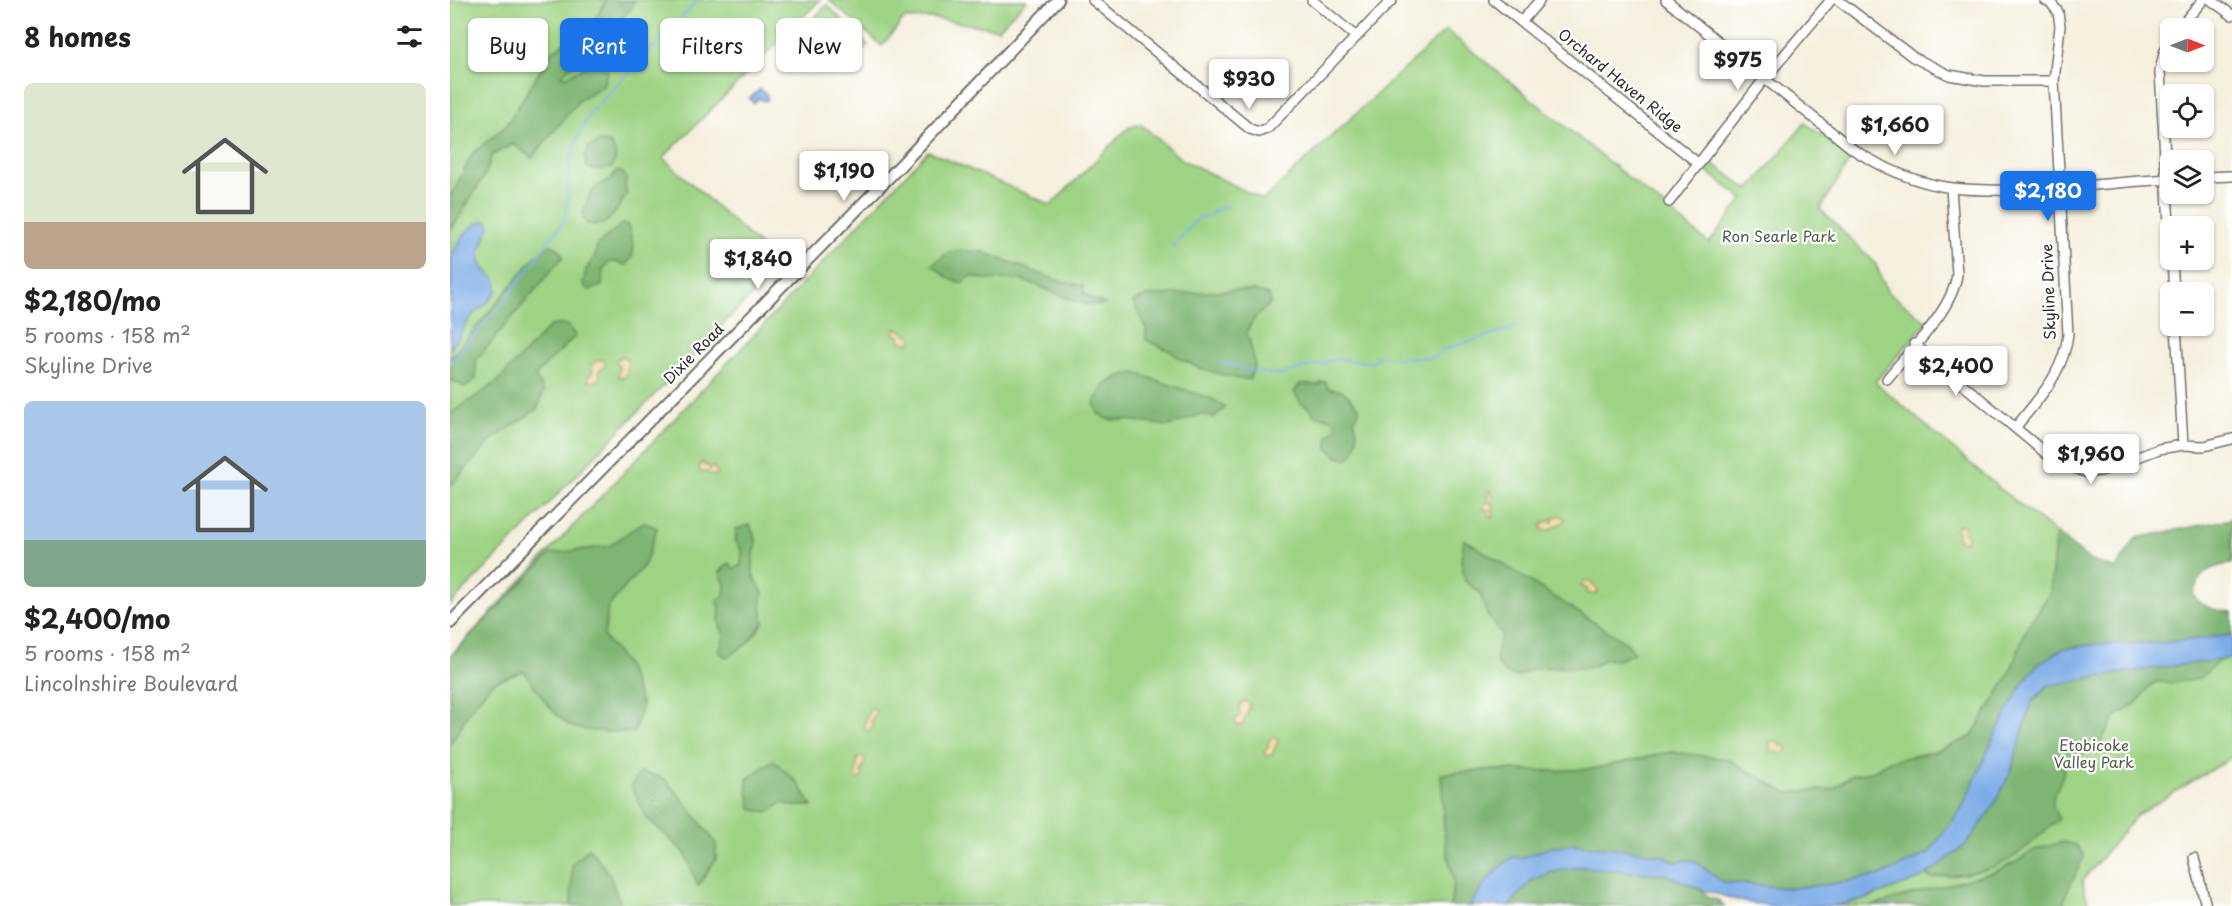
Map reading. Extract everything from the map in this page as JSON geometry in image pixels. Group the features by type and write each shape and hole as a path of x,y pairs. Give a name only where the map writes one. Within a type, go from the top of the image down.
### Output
{"main road":[{"name":"Dixie Road","path":"450,623 897,169 1058,0"}],"street":[{"path":"1093,0 1257,132 1268,129 1392,0"},
{"path":"1312,0 1355,36"},
{"name":"Orchard Haven Ridge","path":"1494,0 1699,164"},
{"path":"1521,22 1539,0"},
{"path":"1666,0 1854,150 1877,164 1951,188 1988,189 2160,180"},
{"path":"1669,202 1765,78 1831,0"},
{"path":"1838,0 1913,57 1949,75 1984,81 2054,81"},
{"name":"Skyline Drive","path":"2015,428 2056,375 2067,345 2068,322 2054,81 2060,26 2058,12 2051,3 2045,0"},
{"path":"2188,18 2203,0"},
{"path":"2211,0 2232,15"},
{"path":"2160,72 2167,150"},
{"path":"2214,177 2232,176"},
{"path":"1887,379 1944,310 1955,287 1957,274 1951,188"},
{"path":"2177,336 2183,446"},
{"path":"1914,344 2055,461 2086,472 2101,471 2158,449 2204,446 2232,439"},
{"path":"2194,858 2206,906"}],"green space":[{"path":"450,0 820,0 802,18 776,18 776,44 764,56 764,18 660,18 660,72 748,72 663,158 781,265 450,605"},
{"path":"606,0 634,0 631,9 621,18 596,18"},
{"path":"829,0 1027,0 998,29 931,18 904,19 882,46 862,29 862,18 850,18"},
{"path":"827,5 840,18 814,18"},
{"name":"Ron Searle Park","path":"1446,30 1709,243 1743,199 1702,168 1708,160 1749,190 1805,123 1852,157 1820,209 1875,263 1887,291 1927,322 1875,382 2005,493 2056,533 2050,593 2026,629 2009,675 1971,737 1937,751 1890,761 1871,772 1852,775 1833,789 1786,793 1728,759 1671,752 1592,769 1487,770 1442,774 1445,842 1454,882 1450,906 450,906 450,656 928,151 1051,205 1128,128 1141,124 1181,159 1263,200"},
{"path":"862,39 868,45 862,51"},
{"path":"560,46 560,72 565,72 561,76 565,77 575,72 607,72 603,86 580,99 532,158 513,144 492,155 486,173 450,232 450,198 473,153 506,126 539,72 548,72 548,58"},
{"path":"600,142 610,143 615,152 615,162 611,168 592,170 586,166 585,156 589,147"},
{"path":"616,171 622,172 626,177 627,193 606,222 587,224 582,216 588,198 598,185 610,181"},
{"path":"622,224 628,225 634,247 632,258 625,265 610,262 603,269 602,286 589,290 583,285 586,269 595,256 597,245"},
{"path":"551,245 558,248 563,257 476,360 476,379 465,387 452,380 450,382 450,359 535,257"},
{"path":"949,252 983,252 1059,281 1083,286 1084,293 1105,304 1094,305 1072,300 1019,280 984,279 972,276 962,283 948,278 932,265"},
{"path":"1233,290 1254,291 1269,295 1271,303 1254,319 1247,331 1255,363 1250,379 1239,379 1202,369 1146,340 1146,329 1133,302 1147,296"},
{"path":"566,324 576,335 535,376 544,392 537,409 493,439 450,486 450,414 497,382 550,326"},
{"path":"1135,373 1212,399 1225,408 1213,418 1202,414 1169,426 1110,420 1099,414 1094,404 1100,391 1109,382"},
{"path":"1321,382 1326,382 1328,388 1343,391 1359,407 1354,420 1357,430 1356,446 1347,459 1338,457 1328,448 1328,436 1337,427 1336,423 1331,419 1313,415 1312,410 1301,403 1294,392 1300,384 1320,385"},
{"path":"2232,519 2232,564 2206,572 2198,581 2193,595 2210,608 2232,612 2232,635 2160,643 2097,644 2062,649 1995,735 1962,808 1928,854 1882,875 1833,884 1791,888 1722,882 1695,861 1677,862 1659,855 1572,844 1552,847 1521,858 1513,857 1485,883 1470,906 1450,906 1454,882 1445,842 1441,774 1487,770 1592,769 1671,752 1728,759 1786,793 1833,789 1852,775 1871,772 1890,761 1937,751 1971,737 2009,675 2026,629 2050,593 2056,533 2091,561 2116,569 2136,538"},
{"path":"643,522 657,528 645,564 608,607 604,637 627,666 642,705 634,732 591,731 569,725 550,707 524,671 492,683 472,707 450,745 450,657 550,554 609,546"},
{"path":"750,525 757,543 753,558 753,575 763,593 761,608 764,622 748,643 727,658 719,652 724,636 719,623 720,607 716,602 724,595 725,584 720,572 729,563 734,569 741,565 742,550 736,542 736,529"},
{"path":"1464,539 1628,644 1634,653 1618,660 1605,659 1594,666 1544,667 1529,670 1516,677 1502,670 1498,665 1496,655 1502,634 1487,615 1480,593 1465,581 1461,560"},
{"name":"Etobicoke Valley Park","path":"2232,658 2232,757 2137,815 2082,881 2089,906 1832,906 1863,900 2163,669"},
{"path":"2221,659 2199,679 2173,683 2157,682 2151,685 2136,704 2116,716 2100,743 2065,763 2062,779 2053,797 2054,810 2059,819 2021,852 2006,862 1985,870 1930,878 1926,875 1966,845 2011,772 2031,703 2047,686"},
{"path":"773,760 799,784 812,806 782,803 769,812 752,810 747,779"},
{"path":"640,772 663,778 680,796 716,843 716,859 698,886 685,853 646,817 631,786"},
{"path":"2063,842 2076,845 2084,856 2066,894 2063,906 1871,906 1994,872 2016,862 2034,850"},
{"path":"589,848 609,874 621,906 571,906 572,864"},
{"path":"1580,867 1664,874 1700,889 1724,906 1509,906 1532,880 1553,872"}],"sand":[{"path":"897,328 910,336 912,340 910,343 901,342 900,336 894,334"},
{"path":"621,356 628,362 627,375 622,378 618,376 620,368 615,362"},
{"path":"598,360 604,360 606,365 599,370 600,380 589,382 588,377 593,372 591,365"},
{"path":"702,462 705,466 708,465 710,470 713,466 717,472 716,475 700,472 699,466"},
{"path":"1491,490 1493,519 1488,514 1490,510 1483,509 1484,504 1490,502 1487,494"},
{"path":"1561,515 1565,519 1563,522 1548,531 1541,529 1542,524 1548,521 1553,522 1553,518"},
{"path":"1960,524 1965,526 1964,533 1967,535 1964,543 1957,538 1958,533 1955,528"},
{"path":"1584,581 1590,582 1598,590 1597,594 1588,594 1587,589 1581,586"},
{"path":"1245,701 1250,705 1243,724 1238,726 1234,721 1241,714 1240,704"},
{"path":"870,709 876,712 871,721 873,727 869,731 864,725"},
{"path":"1273,737 1278,741 1272,755 1266,756 1264,752 1269,746 1267,743"},
{"path":"1775,740 1779,745 1788,747 1786,752 1783,754 1770,751 1770,742"},
{"path":"862,756 865,760 861,770 863,776 857,780 855,778 858,758"}],"water":[{"path":"760,89 767,95 768,100 764,101 759,98 754,103 749,99"},
{"path":"482,221 487,221 490,226 480,249 480,261 496,280 497,290 491,299 474,313 450,349 452,256 464,235"},
{"path":"2232,635 2232,658 2107,675 2047,686 2031,703 2011,772 1992,808 1966,845 1922,878 1863,900 1832,906 1772,906 1744,902 1700,889 1664,874 1580,867 1553,872 1532,880 1509,906 1470,906 1485,883 1508,860 1552,847 1572,844 1625,849 1659,855 1677,862 1695,861 1722,882 1791,888 1833,884 1882,875 1928,854 1962,808 1995,735 2023,683 2038,664 2062,649 2097,644 2160,643"}],"waterway":[{"path":"450,362 499,308 563,222 567,207 572,155 590,113 698,0"},
{"path":"1174,250 1173,246 1196,220 1228,206"},
{"path":"1395,358 1432,358 1445,349 1517,327"},
{"path":"1369,362 1374,362 1377,356 1390,357"},
{"path":"1293,371 1338,359 1367,362"},
{"path":"1222,362 1255,372"},
{"path":"1259,372 1279,375 1290,372"}]}
